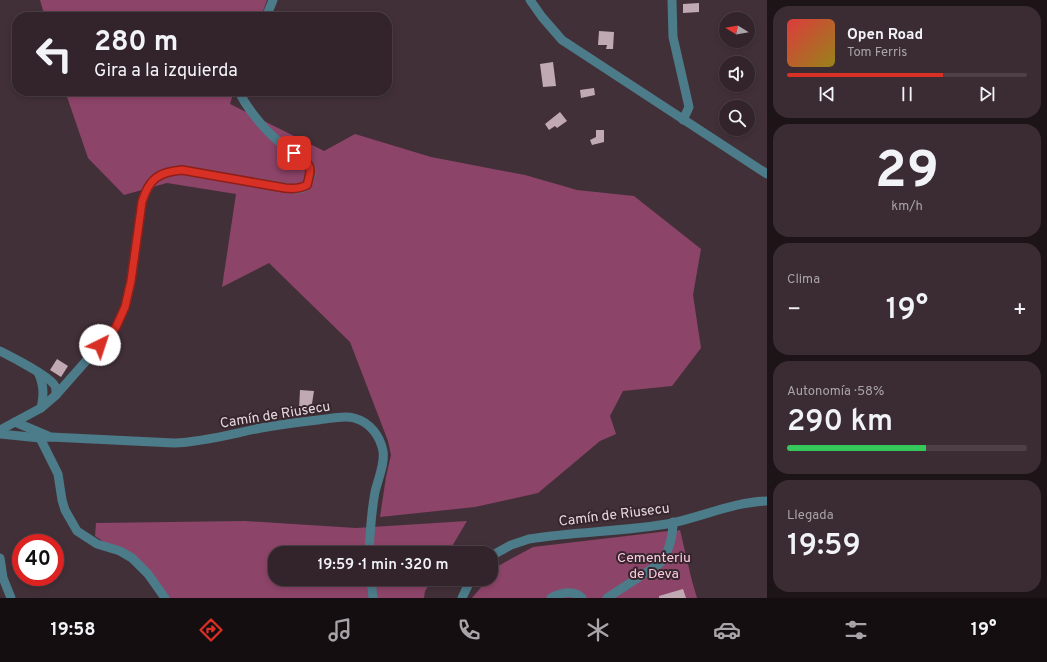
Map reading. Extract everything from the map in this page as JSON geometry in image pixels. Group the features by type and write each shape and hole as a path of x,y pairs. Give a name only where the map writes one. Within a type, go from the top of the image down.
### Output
{"street":[{"path":"268,12 273,0"},
{"path":"530,0 542,18 562,40 767,174"},
{"path":"672,0 673,37 689,107 683,120"},
{"path":"0,430 32,414 56,395 116,327 125,307 131,281 142,202 151,183 158,176 168,171 182,170 290,188 302,188 307,185 311,172 310,167 303,159 276,139 261,124 241,96"},
{"path":"0,351 45,375 55,385 56,395"},
{"path":"38,372 50,393 56,395"},
{"path":"41,408 44,391 42,381"},
{"path":"32,414 34,424 58,474 62,500 77,531 97,544 120,551 132,558 148,574 165,598"},
{"name":"Camín de Riusecu","path":"0,434 174,443 193,442 261,428 303,422 343,417 353,418 362,421 371,428 379,438 383,453 382,467 375,493 370,522 369,546"},
{"path":"15,422 17,429 27,436"},
{"name":"Camín de Riusecu","path":"15,422 39,435"},
{"name":"Camín de Riusecu","path":"498,552 511,544 529,539 673,522 737,504 767,501"},
{"path":"607,598 664,559 668,550 673,522"},
{"path":"0,558 3,578 11,598"},
{"path":"372,586 373,598"},
{"path":"462,598 468,586"},
{"path":"551,598 559,593 572,592 580,595 582,598"}],"green space":[{"path":"40,0 267,0 263,12 44,12"},
{"path":"67,96 232,96 230,104 324,151 355,134 431,157 525,175 577,190 634,196 701,249 693,295 701,348 672,386 623,391 610,416 616,434 600,441 538,493 475,507 380,517 391,455 388,441 350,342 269,263 222,287 236,194 167,183 124,195 88,158"},
{"path":"245,521 356,528 467,521 452,546 268,546 268,586 428,586 425,591 424,598 169,598 149,572 95,536 96,523"},
{"name":"Cementeriu de Deva","path":"680,530 697,598 472,598 482,586 498,586 498,566 533,547 669,531 669,533"}],"building":[{"path":"699,3 699,12 683,13 683,4"},
{"path":"599,31 614,32 613,49 606,49 607,45 598,45"},
{"path":"553,62 556,86 543,87 540,64"},
{"path":"594,88 595,95 581,98 580,90"},
{"path":"560,112 567,121 557,128 555,126 549,130 545,124"},
{"path":"596,130 604,130 604,142 592,145 590,140 596,137"},
{"path":"57,359 68,366 61,377 50,370"},
{"path":"300,390 314,391 311,410 299,410"},
{"path":"683,589 686,598 659,598 659,596"}],"route":[{"path":"100,345 116,327 125,307 131,281 142,202 151,183 158,176 168,171 182,170 285,188 302,188 307,185 311,172 310,167 303,159 294,153"}]}
